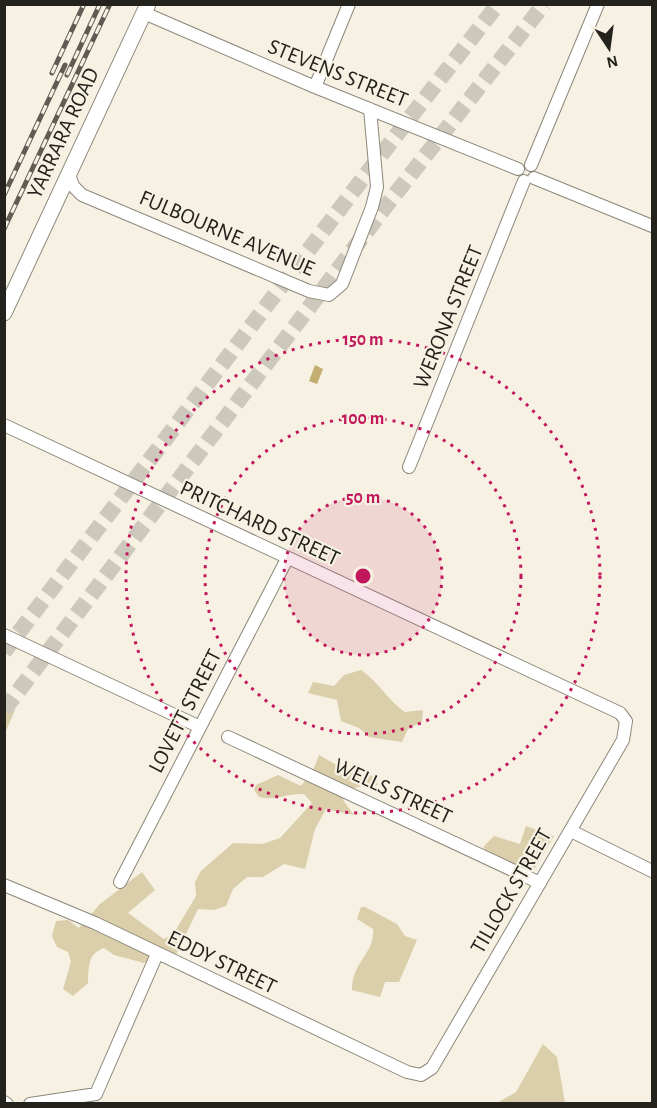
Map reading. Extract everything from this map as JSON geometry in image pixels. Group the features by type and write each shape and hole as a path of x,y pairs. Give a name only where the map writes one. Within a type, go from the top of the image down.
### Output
{"main road":[{"name":"YARRARA ROAD","path":"4,313 146,9"}],"street":[{"path":"315,87 349,4"},
{"path":"531,165 598,4"},
{"name":"STEVENS STREET","path":"146,9 315,87 518,169"},
{"name":"FULBOURNE AVENUE","path":"69,174 73,186 82,195 309,291 329,295 342,284 372,207 377,187 369,109"},
{"path":"529,180 535,169 531,165 522,164 518,169 519,178 652,226"},
{"name":"WERONA STREET","path":"409,467 529,180"},
{"name":"PRITCHARD STREET","path":"4,425 620,713 626,722"},
{"name":"LOVETT STREET","path":"120,882 287,559"},
{"path":"4,635 200,727"},
{"name":"TILLOCK STREET","path":"422,1075 432,1068 571,831 623,740 626,722"},
{"name":"WELLS STREET","path":"228,737 540,883"},
{"path":"571,831 652,871"},
{"name":"EDDY STREET","path":"4,885 94,923 407,1072 422,1075"},
{"path":"30,1104 96,1094 157,954"}],"shaded area":[{"path":"315,365 323,369 317,384 309,381"},
{"path":"361,670 405,712 423,710 422,722 408,729 402,742 369,737 359,728 341,721 337,700 308,693 313,682 334,686 344,675"},
{"path":"5,706 15,710 5,733"},
{"path":"319,755 349,772 373,776 378,785 357,787 348,791 343,800 354,815 326,809 315,829 305,869 284,864 263,877 247,877 233,889 226,906 214,910 198,909 176,955 164,949 144,963 114,955 104,948 92,957 88,983 73,996 63,989 71,962 68,952 57,947 52,936 56,921 68,920 79,928 100,904 142,872 155,890 128,913 164,939 174,933 196,896 195,882 201,871 233,843 262,844 280,838 312,803 304,794 259,797 254,790 256,785 278,775 301,786 314,768"},
{"path":"526,826 554,836 535,868 527,871 489,854 483,847 494,836 520,844"},
{"path":"361,907 397,924 405,936 417,940 399,982 385,982 380,997 352,990 356,972 373,938 373,929 357,919"},
{"path":"543,1044 557,1057 565,1103 497,1103 516,1092"}],"tunnel":[{"path":"4,652 498,4"},
{"path":"4,710 386,206 544,4"}],"railway":[{"path":"52,73 84,4"},
{"path":"67,75 100,4"},
{"path":"4,229 110,4"},
{"path":"4,195 65,65"}]}
